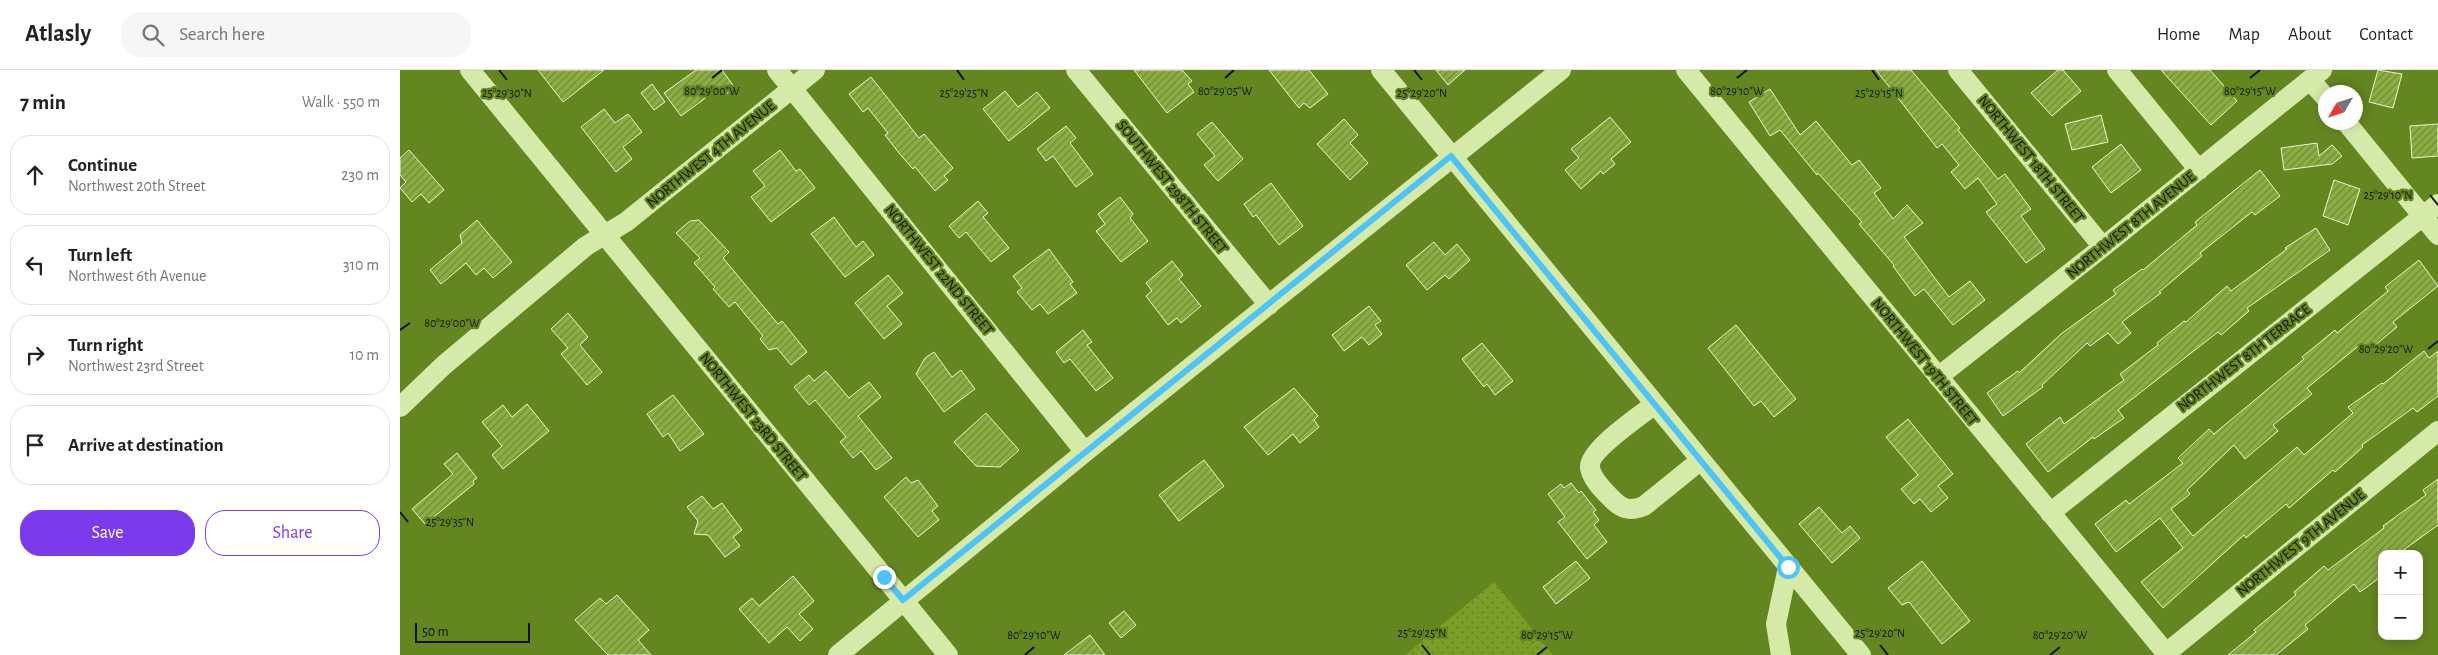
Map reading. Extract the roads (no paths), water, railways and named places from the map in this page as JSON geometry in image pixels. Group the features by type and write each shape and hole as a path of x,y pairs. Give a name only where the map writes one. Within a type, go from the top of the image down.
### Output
{"street":[{"name":"NORTHWEST 23RD STREET","path":"470,70 948,655"},
{"name":"NORTHWEST 22ND STREET","path":"777,70 1085,452"},
{"name":"NORTHWEST 4TH AVENUE","path":"400,407 444,365 586,246 626,222 815,70"},
{"name":"SOUTHWEST 298TH STREET","path":"1076,70 1268,305"},
{"path":"1381,70 1861,655"},
{"path":"838,655 1085,452 1451,156 1561,70"},
{"name":"NORTHWEST 19TH STREET","path":"1686,70 2165,654"},
{"name":"NORTHWEST 18TH STREET","path":"1958,70 2103,247"},
{"path":"2117,70 2199,170"},
{"name":"NORTHWEST 8TH AVENUE","path":"1938,378 2316,75"},
{"path":"2354,130 2430,210 2438,235"},
{"name":"NORTHWEST 8TH TERRACE","path":"2050,513 2430,210"},
{"path":"1655,404 1609,441 1591,459 1590,468 1602,488 1624,510 1633,510 1644,506 1701,460"},
{"name":"NORTHWEST 9TH AVENUE","path":"2165,654 2438,431"},
{"path":"1781,655 1776,624 1788,567"}]}
